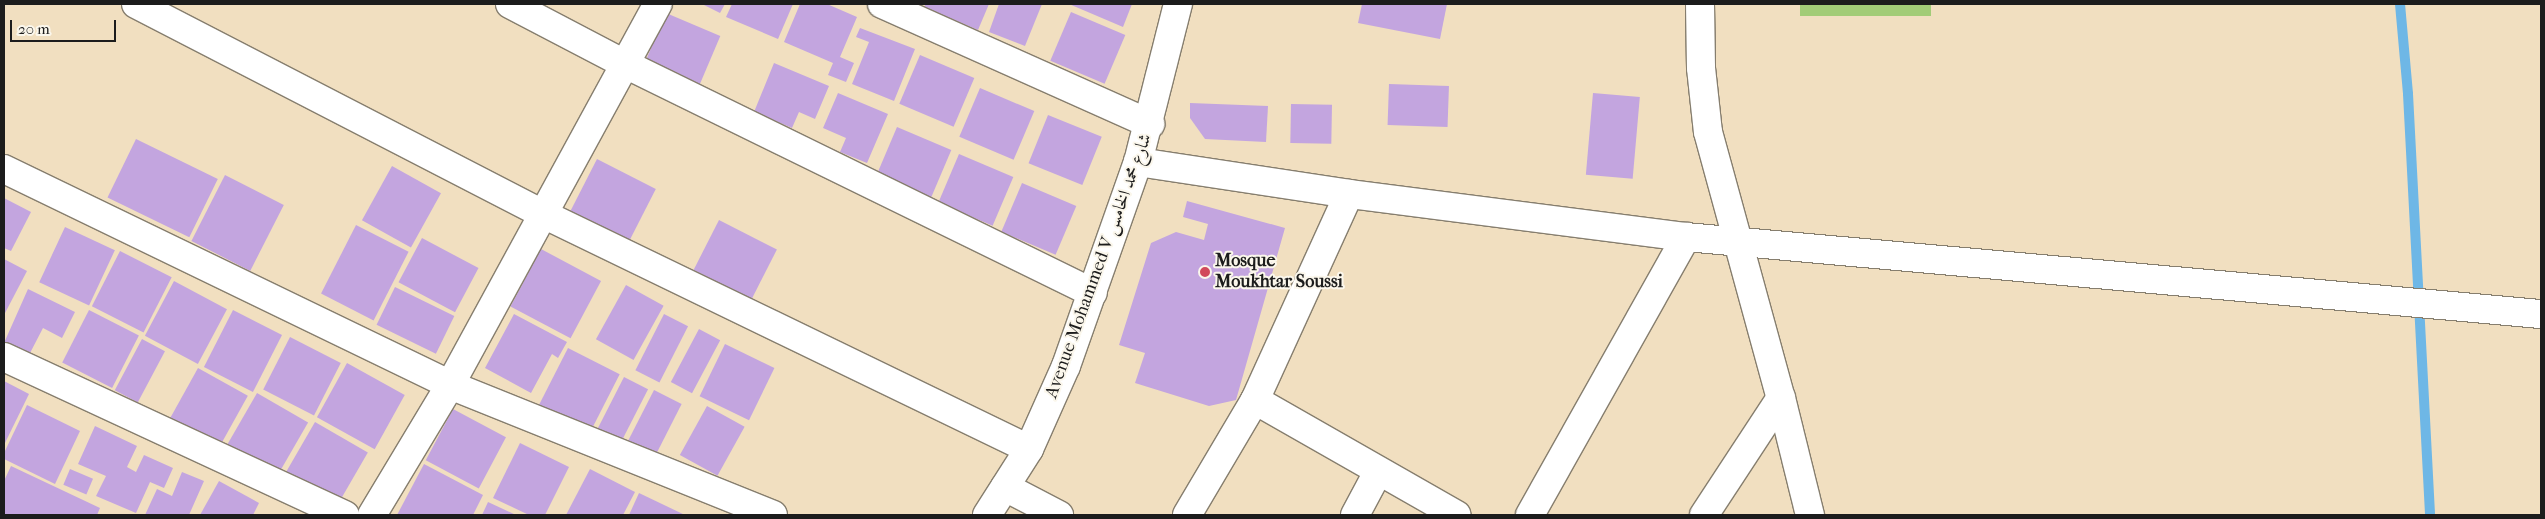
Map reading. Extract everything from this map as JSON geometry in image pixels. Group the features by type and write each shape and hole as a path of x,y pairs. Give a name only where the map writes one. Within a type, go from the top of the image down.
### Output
{"street":[{"path":"136,4 541,213 1029,449"},
{"path":"510,4 623,63 1093,293"},
{"path":"372,515 450,385 541,213 623,63 658,4"},
{"path":"882,4 1150,124"},
{"name":"Avenue Mohammed V شارع محمد الخامس","path":"987,515 1029,449 1066,366 1093,293 1150,124 1178,4"},
{"path":"1700,4 1701,68 1708,132 1736,242 1781,398 1810,515"},
{"path":"1138,162 1349,194 1686,237 2541,314"},
{"path":"4,169 450,385 773,515"},
{"path":"1187,515 1255,400 1349,194"},
{"path":"1530,515 1686,237"},
{"path":"4,357 345,515"},
{"path":"1704,515 1781,398"},
{"path":"1255,400 1456,515"},
{"path":"1355,515 1378,472"},
{"path":"1005,487 1059,515"}],"green space":[{"path":"1800,4 1931,4 1931,16 1800,16"}],"building":[{"path":"702,4 725,4 720,13"},
{"path":"732,4 793,4 778,39 726,17"},
{"path":"800,4 827,4 857,17 840,57 854,63 846,82 828,75 833,63 784,42"},
{"path":"926,4 989,4 978,30 924,7"},
{"path":"999,4 1042,4 1025,46 989,32"},
{"path":"1069,4 1132,4 1123,27"},
{"path":"1362,4 1447,4 1440,39 1358,23"},
{"path":"1071,12 1125,35 1105,84 1050,61"},
{"path":"666,13 720,36 700,85 645,62"},
{"path":"860,28 915,49 894,101 852,84 869,42 856,37"},
{"path":"920,55 974,78 954,127 899,104"},
{"path":"774,63 829,86 815,119 799,112 792,128 754,112"},
{"path":"1389,84 1449,86 1448,127 1388,125"},
{"path":"980,88 1034,111 1014,160 959,137"},
{"path":"838,93 888,114 867,163 840,152 846,138 823,128"},
{"path":"1593,93 1640,97 1633,179 1586,175"},
{"path":"1190,103 1268,106 1266,142 1205,139 1190,118"},
{"path":"1291,104 1332,105 1331,144 1290,143"},
{"path":"1048,115 1102,137 1082,185 1029,163"},
{"path":"897,127 951,150 931,199 876,176"},
{"path":"136,139 218,179 189,237 108,197"},
{"path":"959,154 1013,177 993,226 938,203"},
{"path":"597,159 656,189 628,243 569,213"},
{"path":"392,166 441,193 411,247 362,220"},
{"path":"225,175 284,205 250,271 191,241"},
{"path":"1022,183 1076,206 1056,255 1001,232"},
{"path":"4,198 31,212 11,251 4,248"},
{"path":"1187,201 1285,228 1236,400 1209,406 1135,383 1145,353 1119,345 1151,243 1176,232 1204,240 1208,224 1183,217"},
{"path":"719,220 777,250 751,299 694,270"},
{"path":"356,225 409,252 374,320 321,294"},
{"path":"65,227 115,250 89,306 39,282"},
{"path":"422,238 479,268 455,312 399,282"},
{"path":"541,249 601,281 571,338 510,306"},
{"path":"120,251 172,277 144,333 92,306"},
{"path":"4,259 27,271 4,315"},
{"path":"174,281 227,309 198,364 145,336"},
{"path":"626,285 664,306 634,360 596,339"},
{"path":"395,287 454,316 436,354 377,325"},
{"path":"28,289 75,312 62,338 43,328 29,355 4,343"},
{"path":"89,310 139,335 112,388 62,363"},
{"path":"233,310 282,335 253,392 204,367"},
{"path":"514,314 567,342 558,358 552,354 531,393 485,368"},
{"path":"664,314 688,326 659,382 635,370"},
{"path":"699,329 720,340 692,393 671,382"},
{"path":"290,337 341,363 314,415 263,390"},
{"path":"142,339 165,351 138,402 115,390"},
{"path":"725,344 774,368 749,420 700,396"},
{"path":"568,348 620,374 588,436 537,409"},
{"path":"347,363 405,395 375,449 317,417"},
{"path":"198,368 248,396 219,447 169,420"},
{"path":"624,377 648,389 620,444 596,431"},
{"path":"4,381 29,394 4,445"},
{"path":"654,390 682,404 655,457 627,443"},
{"path":"257,393 308,422 276,478 225,448"},
{"path":"27,405 80,431 55,484 4,459 4,453"},
{"path":"707,406 745,427 717,476 680,455"},
{"path":"453,409 506,437 479,488 426,460"},
{"path":"315,422 368,452 338,504 286,473"},
{"path":"95,426 137,446 127,467 136,472 144,455 173,468 164,488 150,482 136,513 96,496 106,476 78,464"},
{"path":"520,443 569,467 545,515 529,515 493,498"},
{"path":"424,464 483,495 473,515 397,515"},
{"path":"11,466 100,508 97,515 4,515 4,481"},
{"path":"70,469 93,479 86,494 63,485"},
{"path":"590,469 635,492 623,515 566,515"},
{"path":"182,472 204,481 189,515 145,515 157,489 172,496"},
{"path":"219,481 259,503 253,515 200,515"},
{"path":"639,493 685,515 629,515"},
{"path":"488,502 516,515 482,515"}],"waterway":[{"path":"2400,4 2408,94 2430,515"}],"place":[{"name":"Mosque Moukhtar Soussi","path":"1205,272"}]}
